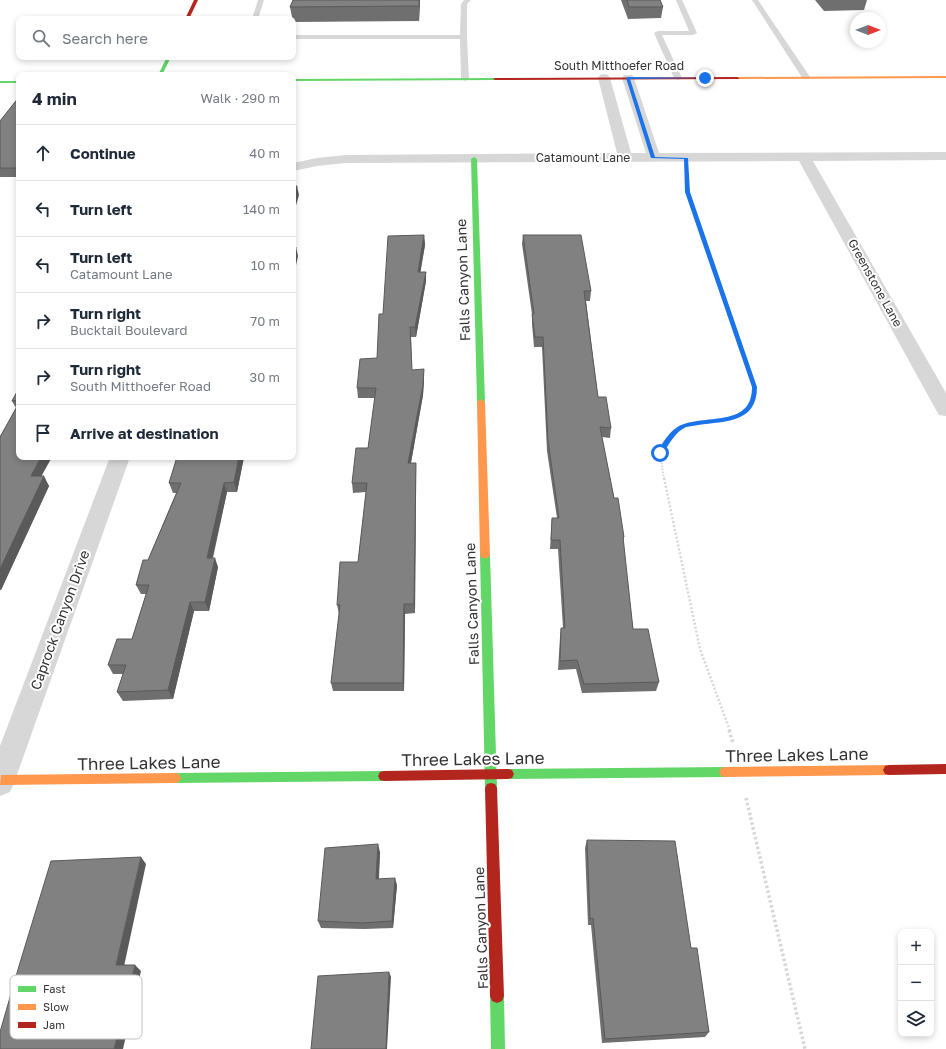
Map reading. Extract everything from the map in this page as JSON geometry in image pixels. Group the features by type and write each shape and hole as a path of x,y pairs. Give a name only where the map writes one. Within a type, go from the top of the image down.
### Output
{"street":[{"path":"188,16 196,0"},
{"path":"162,72 168,60"},
{"name":"South Mitthoefer Road","path":"296,80 946,77"},
{"path":"604,78 625,158"},
{"path":"628,78 654,158"},
{"path":"0,82 16,82"},
{"name":"Catamount Lane","path":"296,167 345,159 946,156"},
{"name":"Greenstone Lane","path":"804,157 946,410"},
{"name":"Falls Canyon Lane","path":"474,159 498,1049"},
{"name":"Caprock Canyon Drive","path":"1,782 119,460"},
{"name":"Three Lakes Lane","path":"1,782 946,769"}],"lane":[{"path":"256,16 261,0"},
{"path":"465,79 463,37 464,4 468,0"},
{"path":"678,78 658,34 693,33 679,0"},
{"path":"754,0 806,77"},
{"path":"296,37 463,37"}],"path":[{"path":"686,158 688,192 754,387 754,398 746,412 737,417 684,426 666,441 660,453 662,468 700,649 729,729 805,1049"}],"building":[{"path":"293,0 419,0 419,6 290,7"},
{"path":"627,0 660,0 663,7 629,7"},
{"path":"16,101 16,168 0,168 0,121"},
{"path":"424,235 418,272 426,272 415,327 410,327 412,370 424,369 423,385 408,463 416,463 414,604 404,604 403,683 331,683 340,605 337,605 340,562 358,562 367,483 352,483 356,448 368,448 376,388 357,388 360,359 377,358 379,314 383,314 388,236"},
{"path":"523,235 581,235 591,291 584,291 598,397 606,397 611,428 600,427 614,498 618,498 624,537 633,629 648,629 659,682 584,684 577,660 560,661 561,628 565,628 560,540 551,540 552,518 559,518 548,441 543,337 535,337 532,314 534,314"},
{"path":"16,394 16,400 12,401"},
{"path":"16,408 16,460 39,460 31,476 44,476 0,569 0,437"},
{"path":"176,460 238,460 234,482 224,483 207,558 215,558 205,602 190,602 168,690 117,692 126,665 108,665 117,639 132,639 149,585 136,585 143,560 148,560 181,483 169,483"},
{"path":"587,840 675,841 691,948 697,948 709,1032 605,1039 593,918 590,919"},
{"path":"378,844 376,879 395,878 392,921 362,923 318,921 325,848"},
{"path":"141,857 116,965 135,965 132,975 16,975 51,861"},
{"path":"389,972 386,1049 311,1049 318,976"},
{"path":"10,997 10,1039 116,1039 114,1049 0,1049 0,1032"}],"traffic: fast":[{"path":"162,72 168,60"},
{"path":"296,80 495,79"},
{"path":"0,82 16,82"},
{"path":"474,159 481,402"},
{"path":"485,555 491,788"},
{"path":"508,774 725,772"},
{"path":"175,778 384,776"},
{"path":"497,996 498,1049"}],"traffic: slow":[{"path":"737,78 946,77"},
{"path":"481,402 485,555"},
{"path":"725,772 889,770"},
{"path":"1,780 175,778"}],"traffic: jam":[{"path":"188,16 196,0"},
{"path":"495,79 737,78"},
{"path":"889,770 946,769"},
{"path":"384,776 508,774"},
{"path":"491,788 497,996"}],"route":[{"path":"660,453 666,441 684,426 737,417 746,412 754,398 754,387 690,201 686,181 688,168 686,158 654,158 628,78 705,78"}]}
